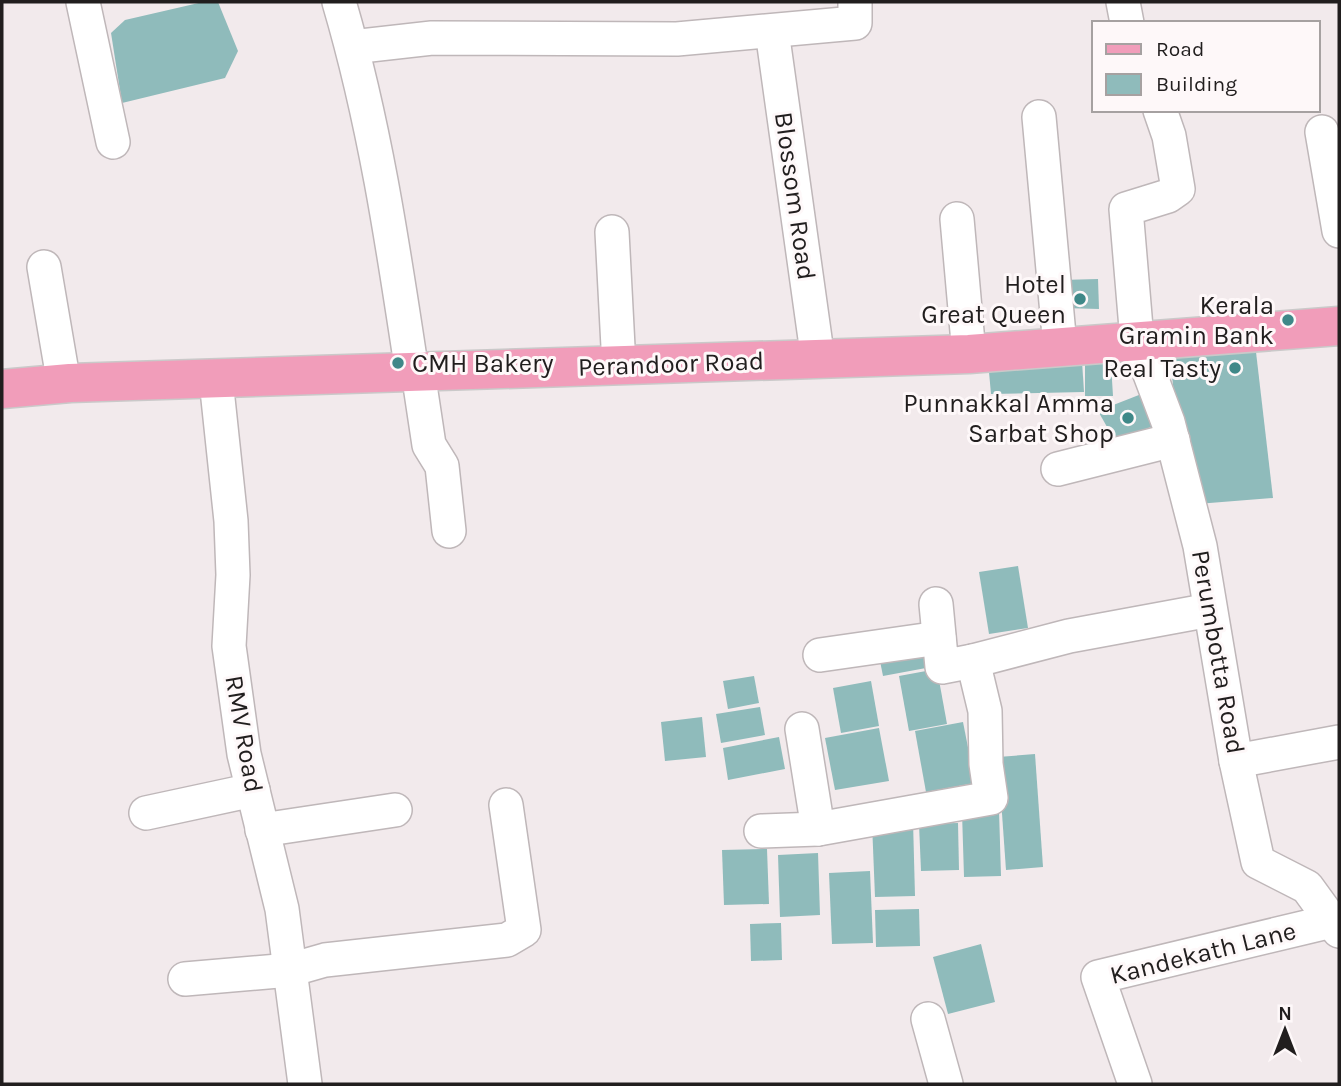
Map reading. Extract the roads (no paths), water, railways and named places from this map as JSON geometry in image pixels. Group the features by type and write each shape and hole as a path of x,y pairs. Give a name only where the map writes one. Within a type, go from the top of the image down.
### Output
{"main road":[{"name":"Perandoor Road","path":"2,390 64,384 969,354 1339,326"}],"street":[{"path":"83,2 113,142"},
{"path":"339,2 352,47 386,201 429,445 442,466 449,531"},
{"path":"352,47 432,38 677,39 772,31 855,23 855,2"},
{"path":"1123,2 1127,21"},
{"name":"Blossom Road","path":"772,31 818,360"},
{"name":"Perumbotta Road","path":"1161,112 1169,136 1178,189 1168,196 1126,209 1137,340 1173,440 1200,546 1236,761 1258,862 1307,887 1336,926"},
{"path":"1039,117 1060,346"},
{"path":"1322,132 1339,230"},
{"path":"957,219 969,354"},
{"path":"612,232 619,366"},
{"path":"44,267 64,384"},
{"name":"RMV Road","path":"216,380 231,521 233,575 229,646 244,754 282,909 305,1084"},
{"path":"1058,469 1173,440"},
{"path":"936,604 942,667 973,662 1069,636 1210,610"},
{"path":"820,656 940,638"},
{"path":"761,831 818,829 991,798 986,764 985,711 973,662"},
{"path":"802,729 818,829"},
{"path":"1236,761 1339,742"},
{"path":"146,813 253,790"},
{"path":"186,979 289,970 326,960 507,940 524,930 506,805"},
{"path":"262,830 395,810"},
{"name":"Kandekath Lane","path":"1135,1084 1098,977 1336,926"},
{"path":"928,1018 946,1084"}],"place":[{"name":"Hotel Great Queen","path":"1080,299"},
{"name":"Kerala Gramin Bank","path":"1288,320"},
{"name":"CMH Bakery","path":"398,363"},
{"name":"Real Tasty","path":"1235,368"},
{"name":"Punnakkal Amma Sarbat Shop","path":"1128,418"}]}
